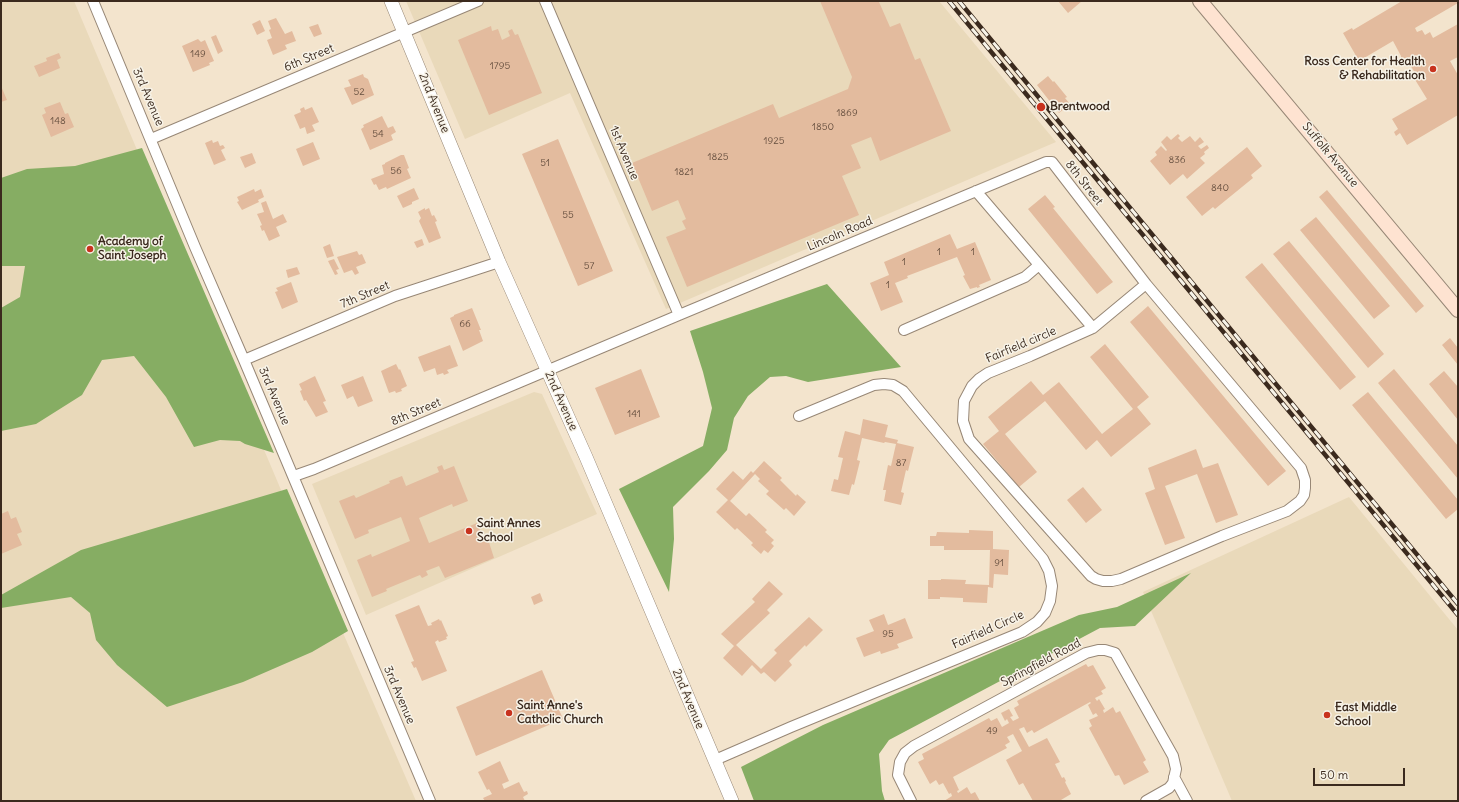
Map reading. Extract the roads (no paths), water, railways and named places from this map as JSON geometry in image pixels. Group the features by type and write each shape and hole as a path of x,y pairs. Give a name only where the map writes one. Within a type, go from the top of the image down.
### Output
{"main road":[{"name":"Suffolk Avenue","path":"1200,1 1458,310"}],"street":[{"name":"3rd Avenue","path":"93,1 195,247 294,476 430,801"},
{"name":"2nd Avenue","path":"391,1 499,262 586,458 732,801"},
{"name":"6th Street","path":"151,139 478,1"},
{"name":"1st Avenue","path":"545,1 679,315"},
{"name":"8th Street","path":"976,191 1046,162 1052,162 1146,284"},
{"name":"Lincoln Road","path":"547,370 976,191"},
{"path":"976,191 1093,328"},
{"name":"7th Street","path":"244,360 395,296 499,262"},
{"path":"904,330 1025,277 1039,265"},
{"name":"Fairfield circle","path":"1146,284 1301,468 1305,480 1304,495 1295,506 1287,511 1121,579 1103,581 1091,576 969,439 963,421 964,401 968,392 979,379 988,373 1093,328 1146,284"},
{"name":"8th Street","path":"294,476 321,466 547,370"},
{"name":"Fairfield Circle","path":"715,760 791,727 1022,632 1037,622 1045,613 1050,601 1052,586 1049,571 1043,559 903,391 894,385 874,385 799,416"},
{"name":"Springfield Road","path":"911,801 898,775 900,762 905,753 921,742 1086,653 1098,650 1105,650 1115,653 1173,756 1176,769 1174,777 1187,801"},
{"path":"1146,801 1169,788 1174,777"}],"railway":[{"path":"949,1 1458,615"},
{"path":"959,1 1458,604"}],"place":[{"name":"Ross Center for Health & Rehabilitation","path":"1433,69"},
{"name":"Brentwood","path":"1041,107"},
{"name":"Academy of Saint Joseph","path":"90,249"},
{"name":"Saint Annes School","path":"469,531"},
{"name":"Saint Anne's Catholic Church","path":"509,713"},
{"name":"East Middle School","path":"1327,715"}]}
